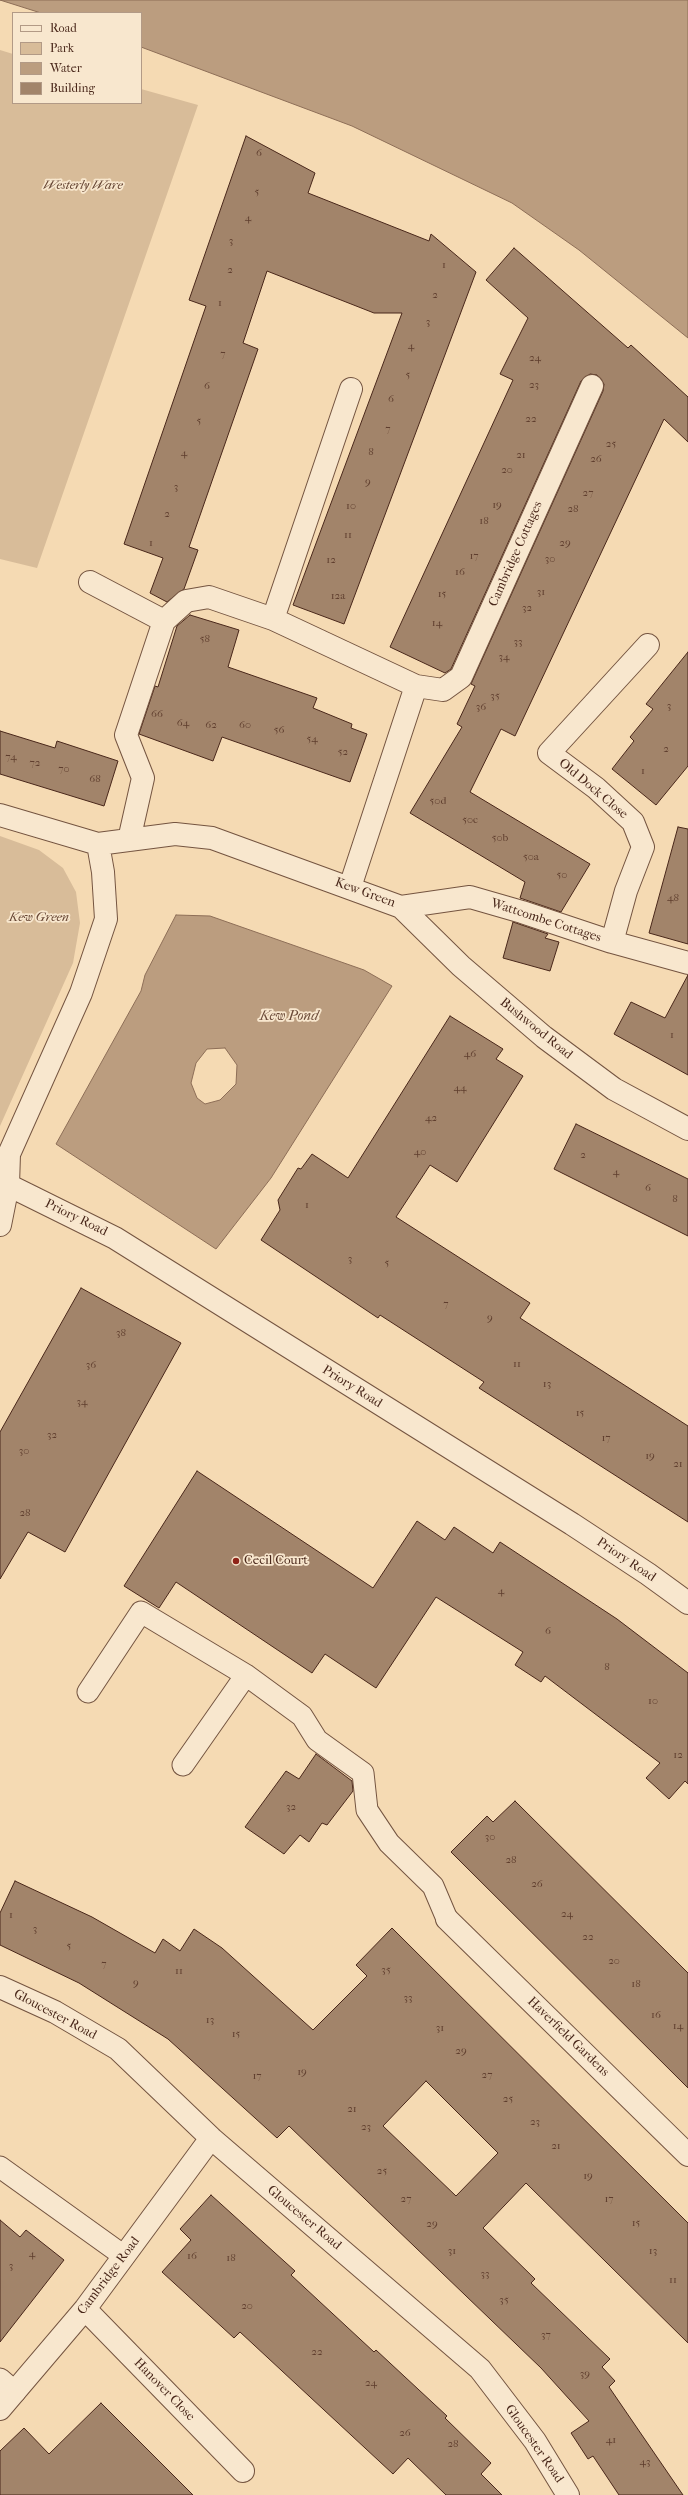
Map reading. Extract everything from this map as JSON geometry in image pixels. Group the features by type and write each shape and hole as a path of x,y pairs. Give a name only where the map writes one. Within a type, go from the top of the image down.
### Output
{"street":[{"name":"Cambridge Cottages","path":"129,840 142,778 126,735 164,621 186,601 209,597 273,619 416,686 443,690 461,677 592,386"},
{"path":"273,619 351,389"},
{"path":"90,582 164,621"},
{"name":"Old Dock Close","path":"612,942 626,891 643,847 633,822 596,788 549,753 648,645"},
{"path":"350,887 416,686"},
{"name":"Kew Green","path":"0,815 98,844 175,834 212,838 350,887 401,907"},
{"path":"0,1225 8,1185 9,1154 81,993 106,919 103,872 98,844"},
{"name":"Wattcombe Cottages","path":"401,907 470,897 522,912 612,942 688,963"},
{"name":"Bushwood Road","path":"401,907 461,966 544,1037 614,1089 688,1129"},
{"name":"Priory Road","path":"8,1185 115,1238 572,1524 648,1574 688,1603"},
{"name":"Haverfield Gardens","path":"447,1919 688,2155"},
{"name":"Gloucester Road","path":"0,1987 55,2012 118,2049 211,2138 480,2369 534,2441 568,2495"},
{"name":"Cambridge Road","path":"0,2409 8,2386 85,2309 211,2138"},
{"name":"Hanover Close","path":"85,2309 243,2471"}],"lane":[{"path":"88,1692 141,1612 246,1675 302,1716 317,1740 362,1773 367,1810 389,1843 433,1886 447,1919"},
{"path":"183,1765 246,1675"},
{"path":"0,2167 124,2256"}],"green space":[{"name":"Westerly Ware","path":"0,50 12,54 12,104 142,104 142,89 198,105 37,568 0,559"},
{"name":"Kew Green","path":"0,836 39,850 63,868 76,892 80,923 73,963 0,1126"}],"water":[{"path":"0,0 688,0 688,338 579,250 512,203 352,126 142,47 142,12 38,12"},
{"name":"Kew Pond","path":"176,915 210,916 364,970 392,986 271,1178 216,1249 56,1144 141,991 145,975","holes":["225,1048 237,1065 236,1084 220,1100 205,1104 197,1098 191,1083 196,1063 207,1049"]}],"building":[{"path":"246,136 315,173 308,193 429,241 431,234 476,272 344,624 293,605 402,313 374,313 267,271 243,343 258,349 189,547 198,550 184,589 167,602 150,593 163,558 124,544 206,306 189,300"},
{"path":"514,248 628,348 631,345 688,397 688,442 664,419 515,736 501,729 470,792 590,864 561,912 520,898 525,882 410,813 462,727 457,724 475,686 471,684 603,391 604,384 597,375 590,374 581,381 451,669 445,673 390,647 513,380 500,374 528,318 486,280"},
{"path":"190,615 239,630 228,667 317,698 313,708 352,724 351,728 367,734 350,782 222,737 213,761 139,734 155,686 158,687 177,626"},
{"path":"688,652 688,766 656,805 612,769 634,741 630,737 653,709 646,704"},
{"path":"0,731 55,748 57,741 118,761 104,806 0,774"},
{"path":"678,827 688,829 688,944 649,933"},
{"path":"513,922 548,934 545,938 559,942 550,971 503,958"},
{"path":"688,975 688,1075 614,1034 631,1002 665,1018"},
{"path":"450,1016 503,1049 496,1059 523,1076 457,1182 430,1165 396,1217 530,1303 520,1318 688,1426 688,1522 479,1388 484,1382 380,1315 378,1318 261,1240 280,1210 278,1200 298,1168 301,1169 312,1154 348,1178"},
{"path":"576,1124 688,1179 688,1236 554,1169"},
{"path":"81,1288 181,1343 65,1552 28,1532 0,1579 0,1432"},
{"path":"197,1471 373,1588 417,1521 445,1540 454,1527 493,1553 500,1542 617,1619 688,1673 688,1784 685,1781 669,1799 646,1778 660,1763 545,1676 541,1682 515,1665 523,1652 436,1597 376,1688 325,1654 312,1673 176,1582 159,1608 124,1586"},
{"path":"316,1754 352,1781 353,1791 327,1825 322,1823 309,1842 300,1835 284,1854 245,1827 286,1771 299,1779"},
{"path":"515,1801 688,1973 688,2088 451,1852 487,1816 493,1822"},
{"path":"15,1881 92,1917 155,1953 163,1939 180,1951 194,1929 222,1948 313,2030 367,1976 356,1965 392,1928 688,2223 688,2343 526,2183 483,2228 535,2279 531,2283 610,2359 602,2367 615,2381 609,2387 683,2495 619,2495 593,2456 588,2459 571,2433 589,2421 541,2368 289,2126 277,2138 168,2039 79,1983 0,1945 0,1913","holes":["426,2081 498,2153 456,2196 383,2126"]},
{"path":"211,2195 295,2271 291,2275 374,2352 376,2350 447,2416 445,2418 491,2463 481,2474 502,2495 446,2495 408,2458 393,2474 240,2332 234,2338 162,2272 191,2240 180,2229"},
{"path":"0,2220 20,2237 26,2230 64,2260 0,2342"},
{"path":"101,2403 193,2495 0,2495 0,2451 24,2428 49,2454"}],"place":[{"name":"Cecil Court","path":"236,1561"}]}
